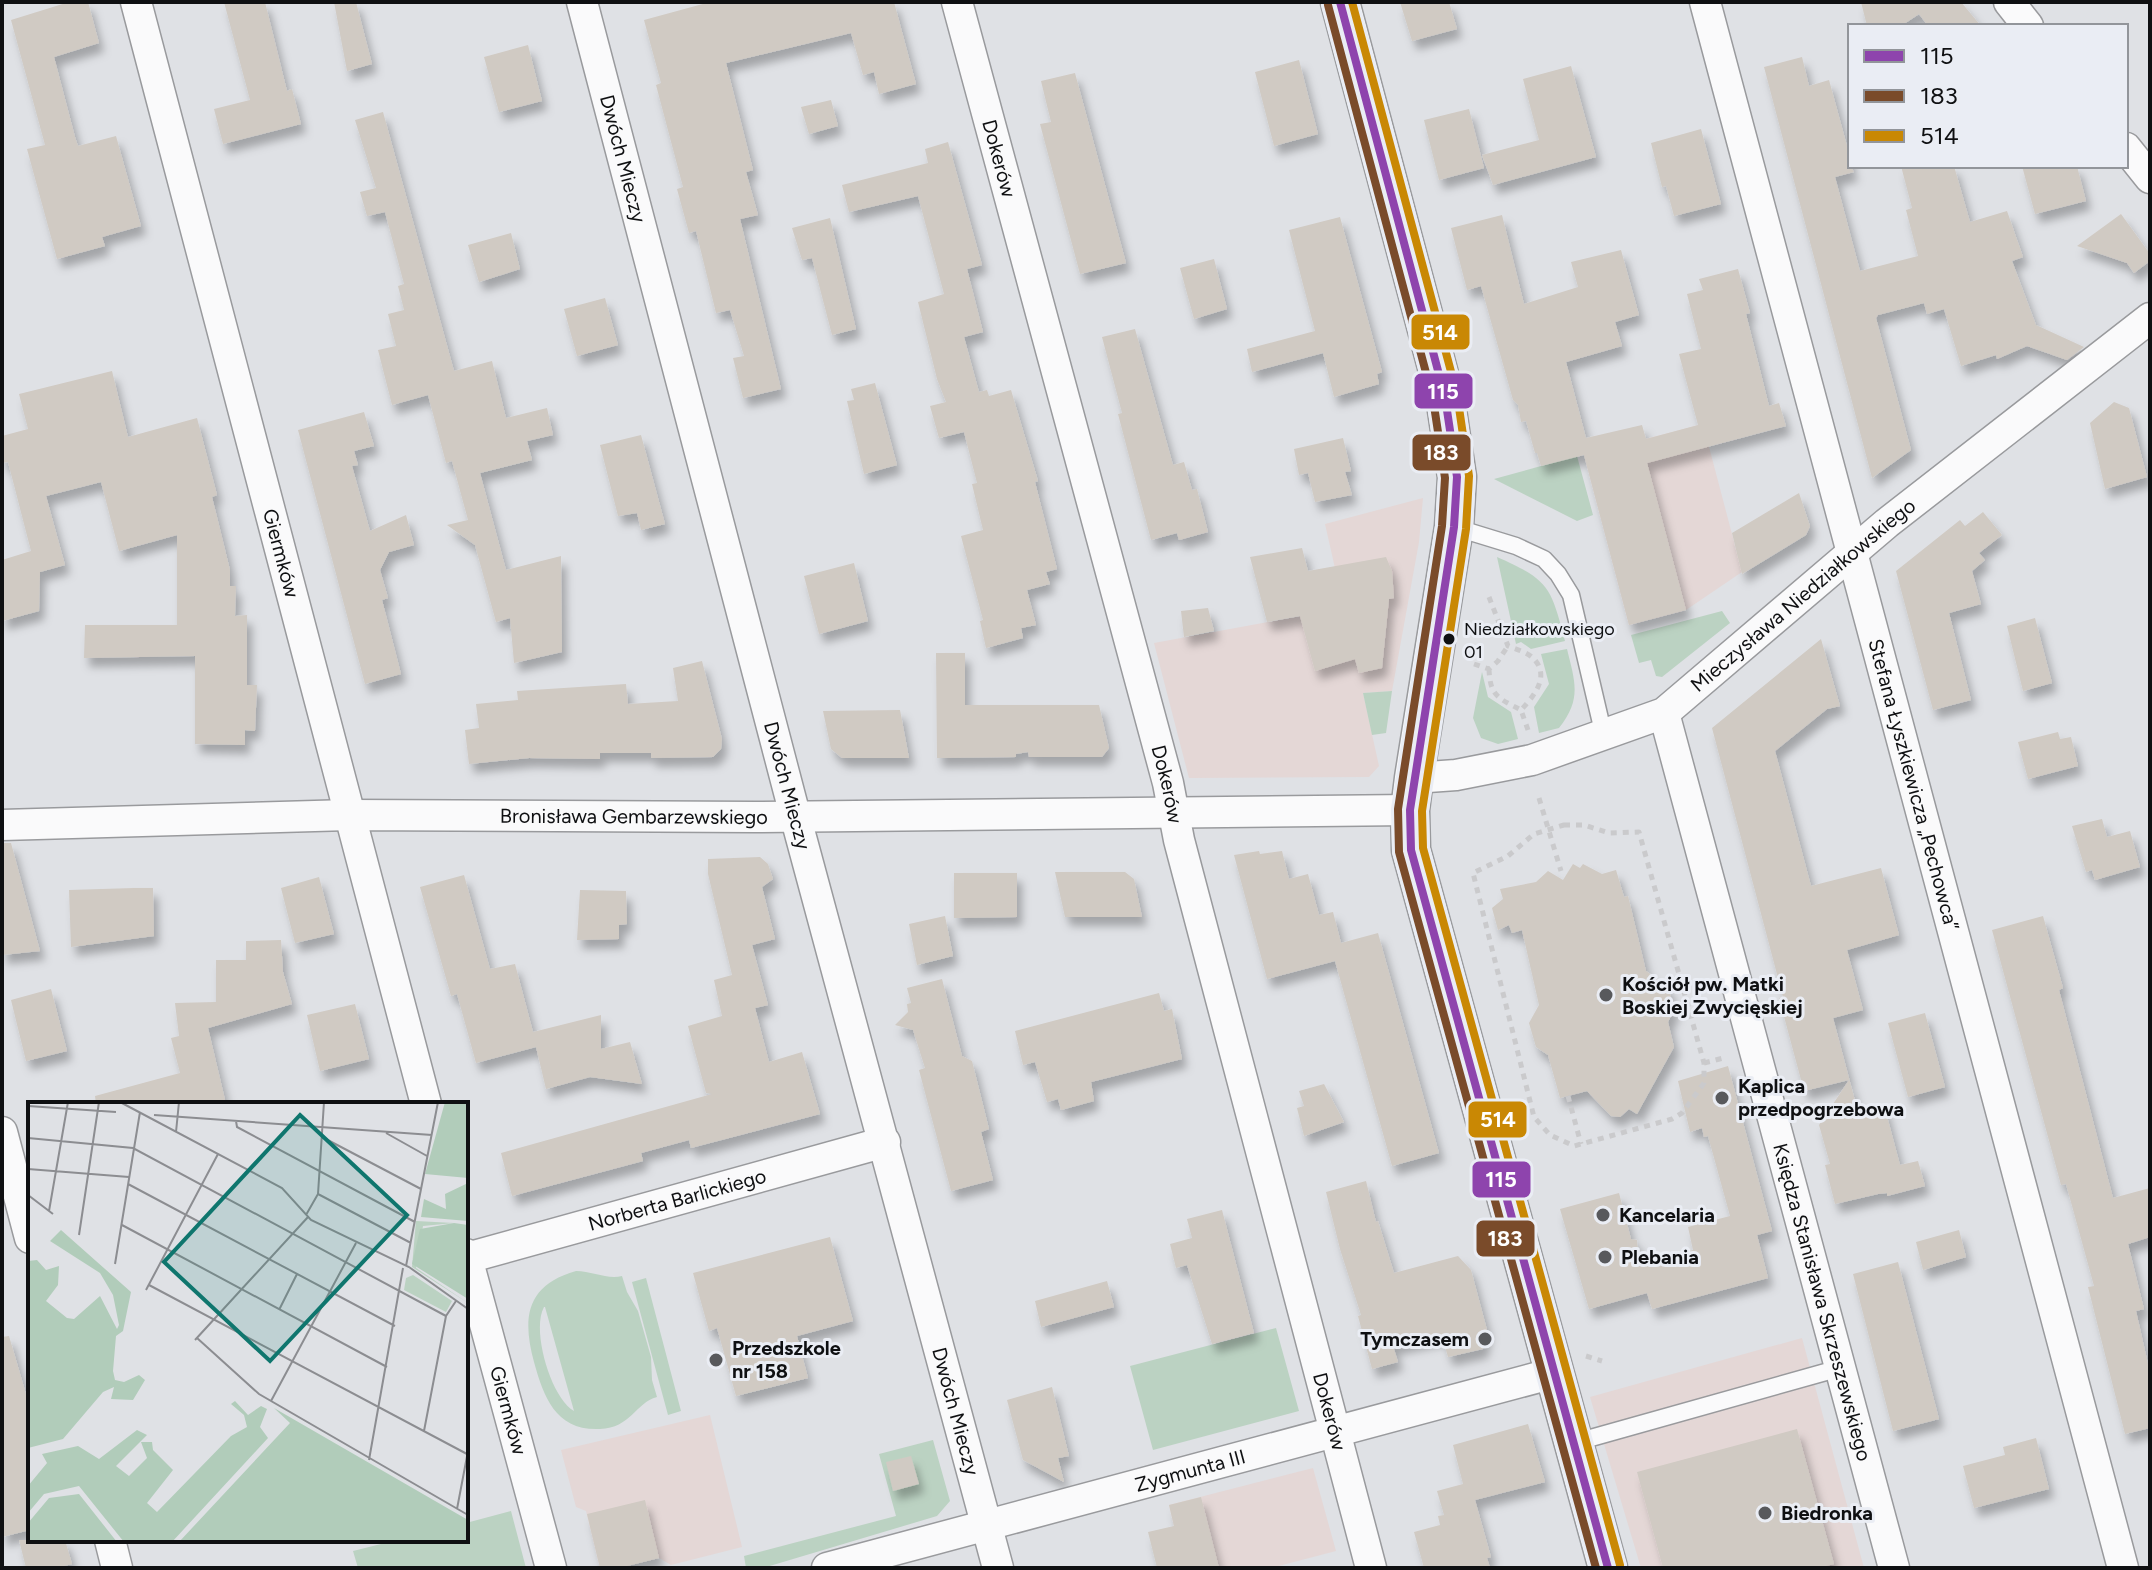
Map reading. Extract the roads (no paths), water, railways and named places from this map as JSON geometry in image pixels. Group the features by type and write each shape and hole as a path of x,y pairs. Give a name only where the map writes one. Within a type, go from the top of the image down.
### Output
{"street":[{"name":"Giermków","path":"136,2 425,1102"},
{"name":"Dwóch Mieczy","path":"582,2 795,815 998,1568"},
{"name":"Dokerów","path":"957,2 1175,814 1179,840 1371,1568"},
{"path":"1340,2 1445,397 1457,477 1454,527 1412,794 1411,850 1608,1568"},
{"name":"Stefana Łyszkiewicza „Pechowca”","path":"1705,2 2123,1568"},
{"path":"2009,2 2026,24"},
{"path":"2128,150 2150,178"},
{"name":"Mieczysława Niedziałkowskiego","path":"1412,794 1456,775 1520,762 1604,736 1664,713 1852,551 2147,329"},
{"name":"Księdza Stanisława Skrzeszewskiego","path":"1664,713 1894,1568"},
{"name":"Bronisława Gembarzewskiego","path":"2,825 349,815 1175,814 1412,794"},
{"path":"2,1132 28,1230"},
{"name":"Norberta Barlickiego","path":"468,1255 885,1142"},
{"name":"Giermków","path":"468,1263 551,1568"},
{"name":"Zygmunta III","path":"827,1568 1554,1373"},
{"path":"110,1542 117,1568"}],"lane":[{"path":"1454,527 1516,546 1544,559 1558,574 1571,595 1604,736"},
{"path":"1573,1443 1840,1368"}],"place":[{"name":"Niedziałkowskiego 01","path":"1449,639"},
{"name":"Kościół pw. Matki Boskiej Zwycięskiej","path":"1606,995"},
{"name":"Kaplica przedpogrzebowa","path":"1722,1098"},
{"name":"Kancelaria","path":"1603,1215"},
{"name":"Plebania","path":"1605,1257"},
{"name":"Tymczasem","path":"1485,1339"},
{"name":"Przedszkole nr 158","path":"716,1360"},
{"name":"Biedronka","path":"1765,1513"}]}
